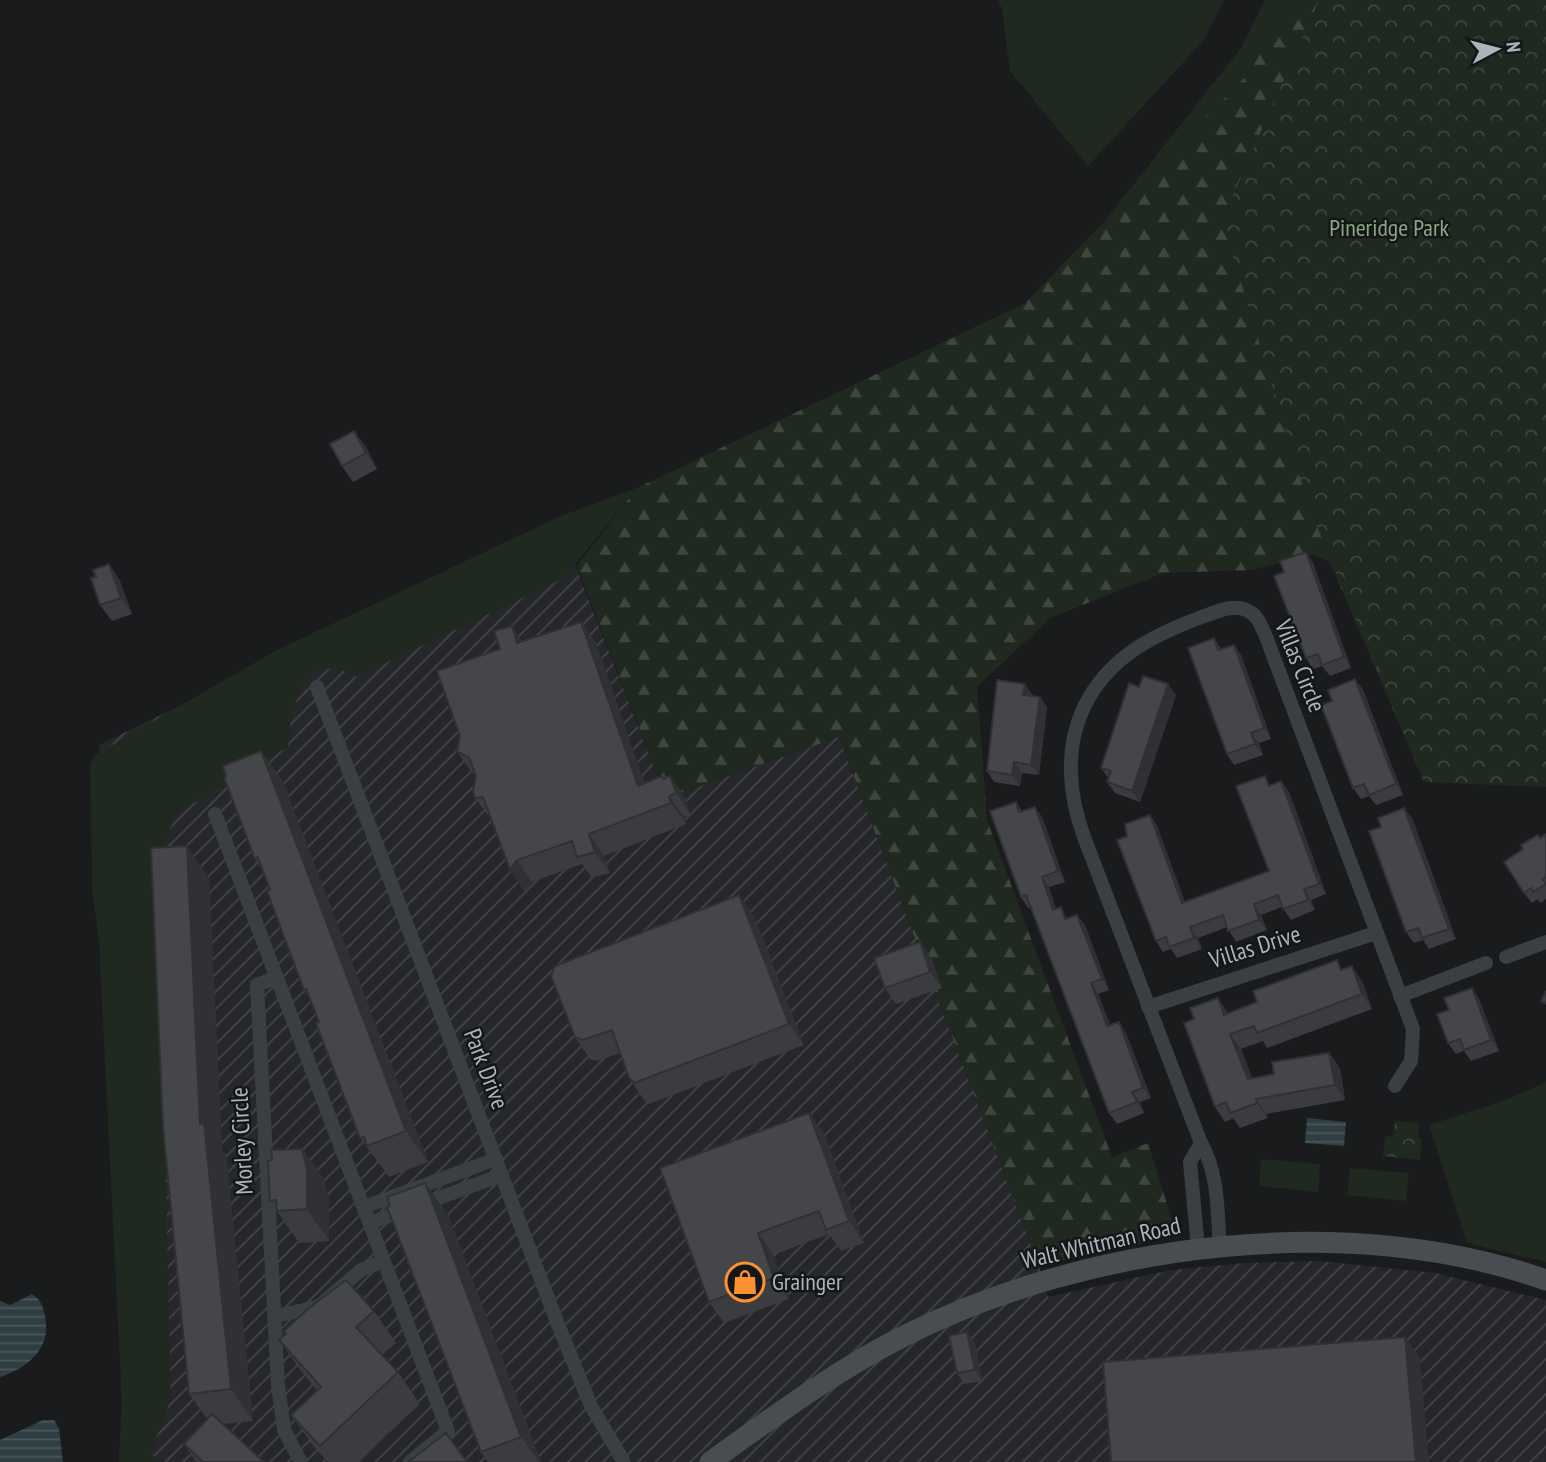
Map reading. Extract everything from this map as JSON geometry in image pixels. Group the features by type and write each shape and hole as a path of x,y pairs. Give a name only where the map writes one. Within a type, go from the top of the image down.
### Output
{"main road":[{"name":"Walt Whitman Road","path":"710,1462 840,1371 946,1316 1051,1278 1198,1248 1314,1243 1404,1249 1460,1258 1546,1280"}],"street":[{"name":"Villas Circle","path":"1220,1246 1215,1176 1210,1159 1200,1143 1075,811 1070,761 1083,709 1098,683 1119,660 1163,631 1224,609 1242,608 1254,614 1265,634 1413,1029 1411,1061 1395,1086"},
{"name":"Park Drive","path":"317,687 591,1406 624,1462"},
{"path":"215,814 449,1431 410,1462"},
{"name":"Villas Drive","path":"1148,1007 1376,933"},
{"path":"1506,957 1546,942"},
{"path":"1400,996 1486,963"},
{"name":"Morley Circle","path":"277,977 257,985 284,1430 302,1462"},
{"path":"1198,1248 1190,1162 1200,1143"},
{"path":"364,1207 496,1159"},
{"path":"370,1223 502,1175"},
{"path":"275,1316 318,1307 360,1270 384,1261"}],"shaded area":[{"path":"558,521 666,798 839,737 1039,1266 1048,1297 1171,1270 1245,1263 1320,1261 1435,1273 1546,1300 1546,1462 119,1462 122,1404 99,745"},
{"path":"1307,1118 1346,1122 1344,1146 1305,1143"},
{"path":"32,1294 40,1301 43,1310 45,1338 36,1355 28,1362 0,1377 0,1301 10,1305"},
{"path":"43,1420 54,1420 59,1429 63,1462 0,1462 0,1440"}],"green space":[{"path":"998,0 1224,0 1203,41 1088,166 1010,71 1002,9"},
{"path":"1265,0 1292,0 1246,76 1100,227 1241,48"},
{"path":"1292,0 1546,0 1424,782 1330,562 1313,555 1250,570 1163,573 1050,618 977,687 987,820 1112,1157 1148,1143 1177,1236 1039,1266 839,737 666,798 577,566 637,488 1024,304 1246,76"},
{"name":"Pineridge Park","path":"1319,0 1546,0 1546,787 1424,782 1311,513 1222,220"},
{"path":"637,488 564,578 356,677 336,667 311,673 294,708 288,747 177,813 158,855 171,1398 151,1452 157,1462 119,1462 122,1404 99,941 92,889 90,764 95,755 277,650 561,516"},
{"path":"1546,1082 1546,1262 1467,1243 1429,1125 1506,1100"},
{"path":"1395,1121 1419,1123 1418,1138 1422,1139 1420,1160 1383,1156 1385,1136 1393,1137"},
{"path":"1261,1159 1320,1164 1318,1192 1259,1186"},
{"path":"1350,1168 1409,1173 1406,1201 1347,1195"}],"building":[{"path":"354,431 366,453 342,466 330,444"},
{"path":"1306,552 1344,657 1322,665 1318,654 1306,658 1274,576 1284,572 1280,561"},
{"path":"109,564 121,598 100,605 91,578 96,577 93,570"},
{"path":"581,622 638,786 662,776 663,779 670,776 676,793 669,796 671,803 589,834 595,852 577,857 572,841 517,860 510,870 483,797 475,798 473,792 476,776 469,758 457,751 460,736 437,671 500,649 494,631 512,626 517,643"},
{"path":"1214,638 1218,650 1234,645 1264,728 1251,733 1255,744 1227,754 1188,648"},
{"path":"1143,676 1168,684 1132,791 1107,782 1111,771 1101,768 1129,683 1139,687"},
{"path":"1355,679 1396,784 1369,795 1364,784 1353,788 1321,705 1332,701 1328,690"},
{"path":"997,680 1025,684 1023,695 1040,697 1031,765 1014,762 1012,775 987,771"},
{"path":"261,751 406,1131 367,1146 364,1137 360,1138 316,1023 319,1022 306,989 304,990 267,891 270,890 258,857 255,859 224,777 223,766"},
{"path":"1265,776 1269,786 1281,781 1319,884 1304,889 1308,900 1283,909 1278,895 1254,904 1259,920 1228,931 1223,915 1190,927 1194,938 1169,947 1166,937 1156,941 1117,840 1127,836 1125,824 1150,815 1182,903 1269,871 1236,786"},
{"path":"1016,802 1019,812 1035,807 1058,871 1042,877 1053,910 1061,907 1065,919 1077,915 1102,979 1091,983 1107,1026 1119,1022 1143,1088 1132,1092 1137,1102 1109,1113 1026,895 1021,897 990,811"},
{"path":"1404,808 1449,929 1422,938 1418,928 1406,932 1369,831 1381,827 1378,818"},
{"path":"1546,834 1546,877 1543,879 1546,884 1533,892 1531,888 1524,893 1504,862 1523,849 1521,845 1538,835 1540,838"},
{"path":"187,846 200,1124 204,1123 231,1389 189,1394 163,1127 151,848"},
{"path":"739,895 789,1024 634,1083 629,1078 612,1030 582,1040 575,1037 551,976 555,966"},
{"path":"920,942 930,972 885,988 874,958"},
{"path":"1337,960 1341,970 1352,966 1362,994 1257,1033 1254,1026 1230,1034 1248,1079 1274,1074 1272,1062 1329,1053 1335,1085 1256,1099 1257,1103 1230,1113 1226,1102 1215,1107 1184,1023 1194,1019 1190,1008 1218,998 1224,1015 1257,1002 1253,991"},
{"path":"1472,988 1491,1040 1464,1050 1460,1039 1448,1043 1437,1014 1449,1010 1444,998"},
{"path":"1546,991 1546,1004 1541,1001"},
{"path":"809,1113 849,1221 826,1230 819,1211 758,1233 774,1278 709,1302 660,1168"},
{"path":"302,1149 307,1169 307,1209 277,1211 276,1200 270,1201 268,1161 272,1160 271,1150"},
{"path":"425,1183 521,1437 481,1452 387,1207 390,1206 387,1197"},
{"path":"346,1280 374,1311 356,1327 398,1372 320,1446 291,1415 321,1387 279,1340 286,1334 284,1331 309,1308"},
{"path":"967,1332 975,1370 957,1373 949,1336"},
{"path":"1405,1337 1416,1462 1111,1462 1103,1362"},
{"path":"212,1414 264,1462 203,1462 184,1444"},
{"path":"446,1433 467,1462 408,1462"}],"place":[{"name":"Grainger","path":"745,1282"}]}
